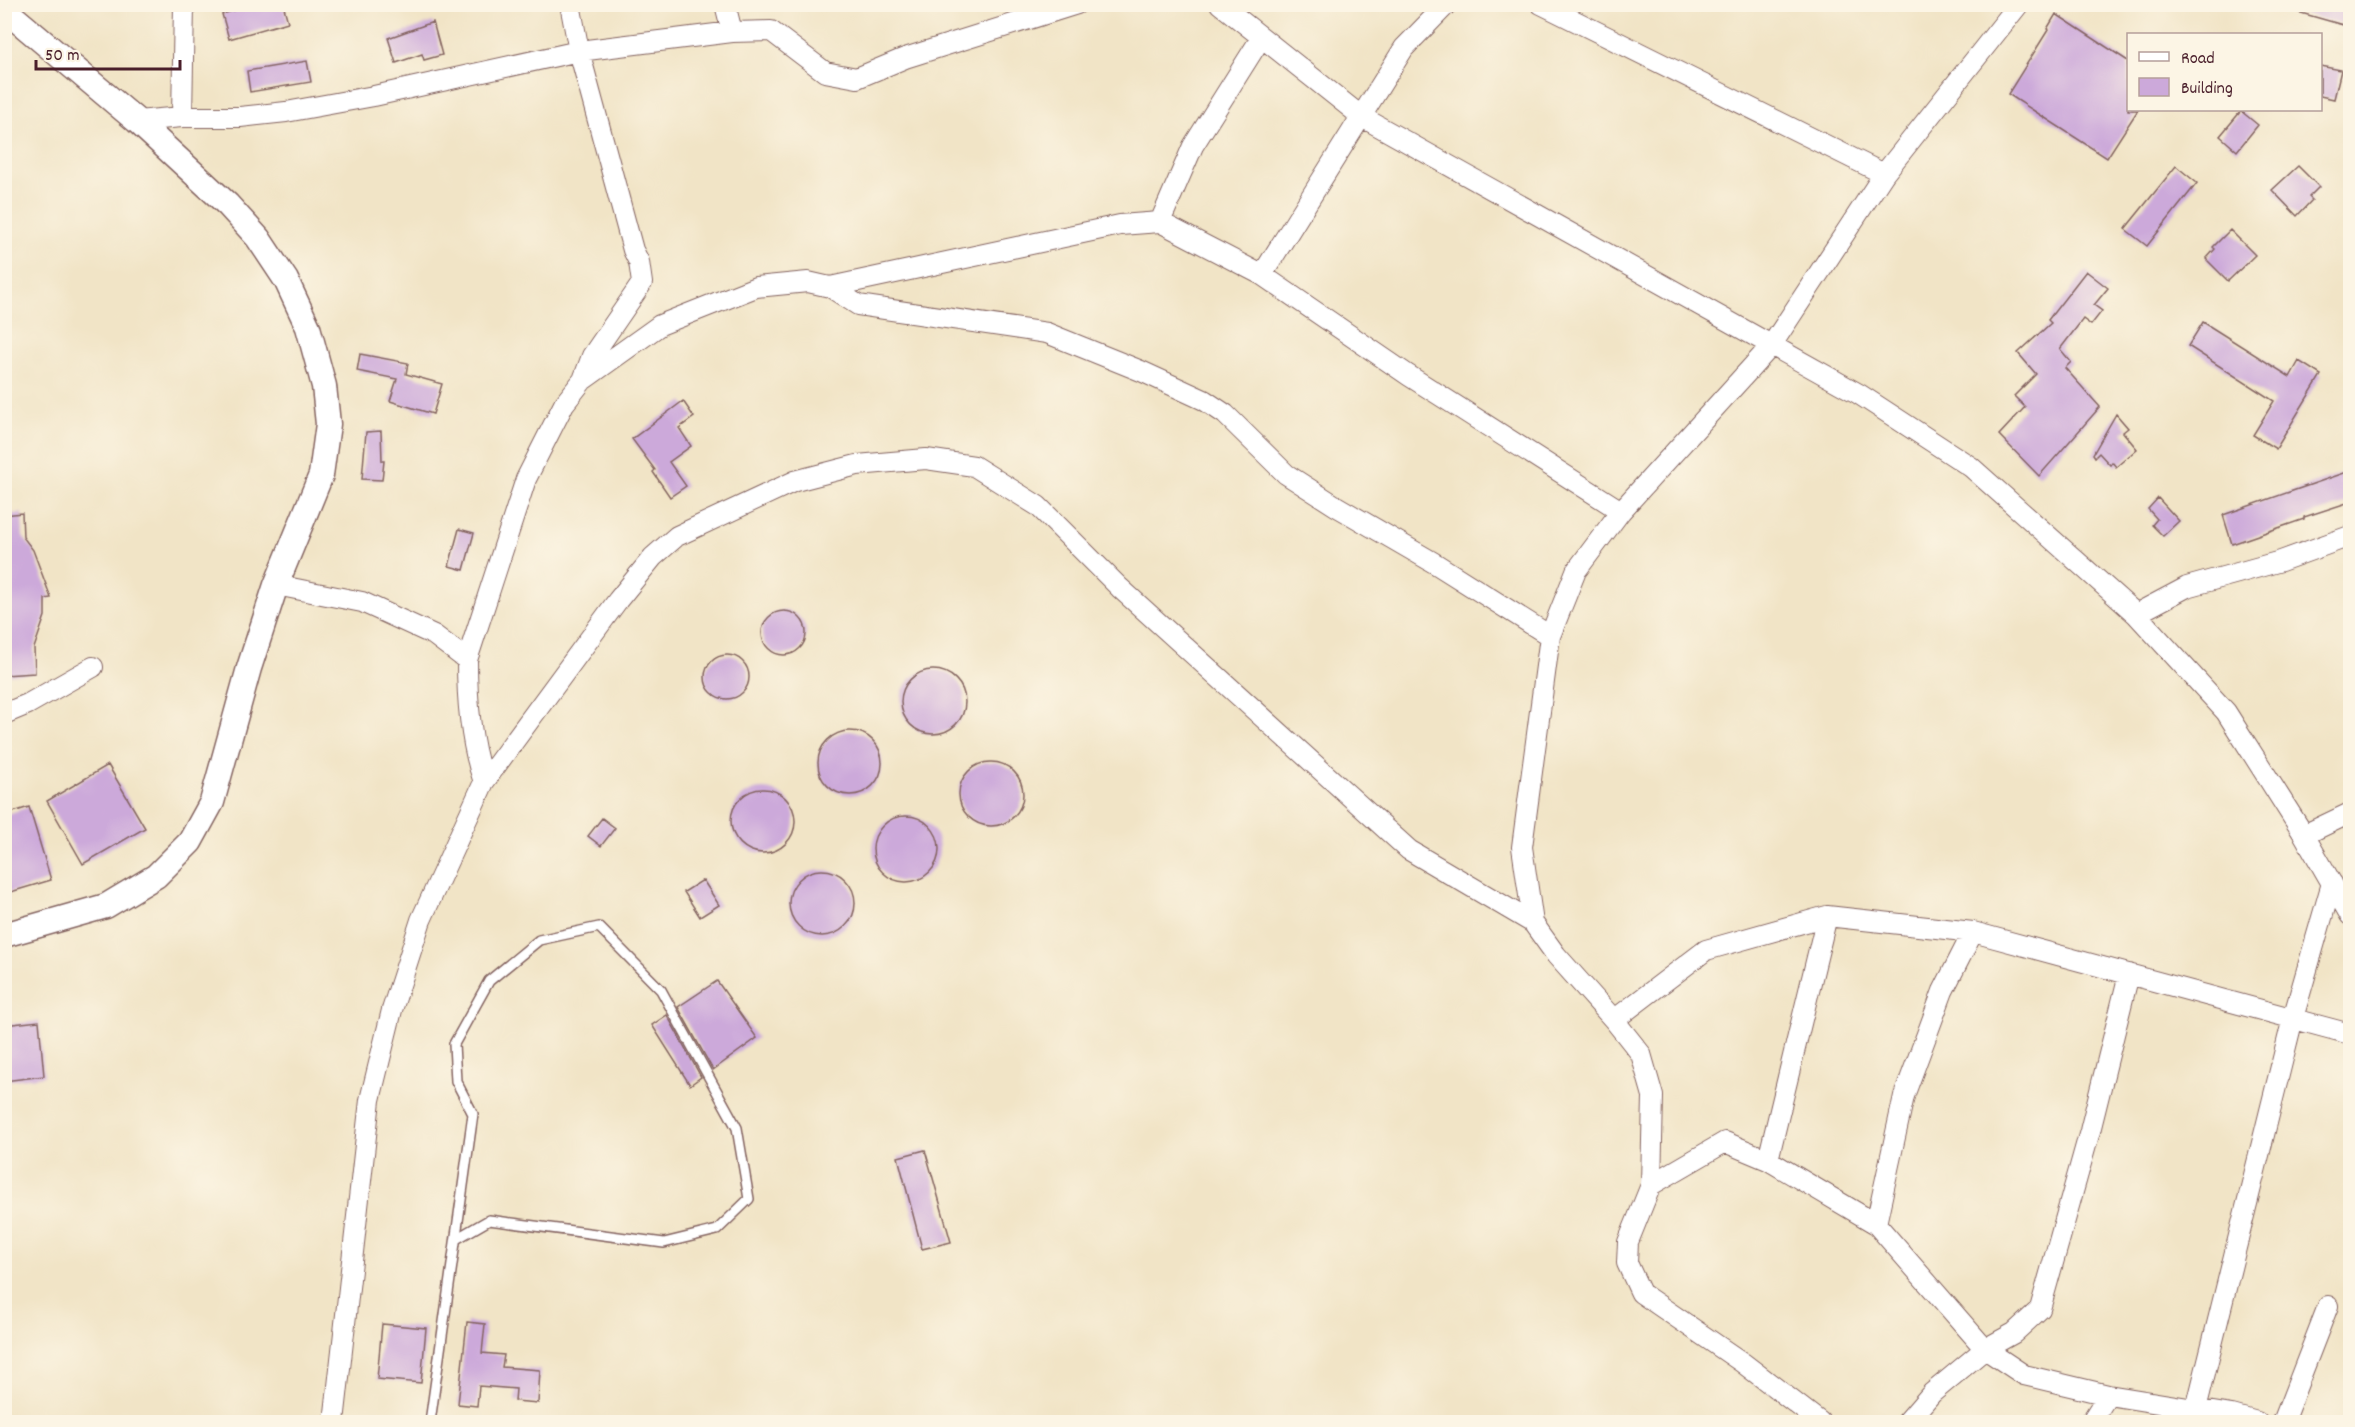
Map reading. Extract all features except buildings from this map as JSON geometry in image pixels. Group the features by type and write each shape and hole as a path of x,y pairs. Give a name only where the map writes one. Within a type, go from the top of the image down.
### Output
{"street":[{"path":"182,117 184,4"},
{"path":"570,4 579,51 633,250 639,262 642,283 592,356 583,380"},
{"path":"725,4 732,32"},
{"path":"137,121 182,117 240,117 286,112 385,94 579,51 732,32 771,31 825,72 857,78 1028,11 1077,4"},
{"path":"1220,4 1362,117 1859,394 1971,466 2136,614 2226,712 2304,835 2350,915"},
{"path":"1262,275 1404,48 1447,4"},
{"path":"1541,4 1884,174"},
{"path":"1533,923 1522,847 1550,636 1576,571 1621,511 1771,346 1884,174 2019,4"},
{"path":"4,9 137,121 228,205 258,238 286,280 308,327 324,386 328,424 321,475 276,585 249,668 212,802 190,842 156,876 106,906 4,934"},
{"path":"1160,222 1193,146 1261,38"},
{"path":"830,287 1120,225 1160,222 1262,275 1408,375 1621,511"},
{"path":"484,782 475,750 467,688 467,660 526,479 564,404 583,380 660,325 756,287 808,282 830,287 858,305 1047,333 1141,371 1204,400 1225,414 1286,474 1550,636"},
{"path":"334,1422 370,1100 392,1010 421,920 484,782 618,600 653,557 677,536 795,481 857,465 926,459 974,465 1038,506 1120,588 1409,850 1533,923 1556,955 1641,1054 1653,1096 1652,1185 1628,1242 1628,1263 1641,1293 1743,1363 1820,1422"},
{"path":"2136,614 2187,586 2281,561 2350,536"},
{"path":"276,585 362,602 434,636 467,660"},
{"path":"4,714 28,704 93,667"},
{"path":"2304,835 2350,813"},
{"path":"2196,1409 2293,1018 2332,883"},
{"path":"1614,1020 1706,951 1827,916 1973,932 2350,1034"},
{"path":"1768,1160 1827,916"},
{"path":"1876,1224 1904,1096 1943,991 1973,932"},
{"path":"1907,1422 1932,1393 1985,1350 2014,1333 2040,1309 2090,1131 2129,974"},
{"path":"1652,1185 1725,1142 1768,1160 1876,1224 1985,1350 2024,1375 2108,1395 2196,1409 2257,1422"},
{"path":"2283,1422 2328,1305"},
{"path":"2091,1422 2108,1395"}],"lane":[{"path":"430,1422 473,1114 456,1081 454,1044 489,981 539,940 599,927 662,990 737,1128 749,1199 717,1230 664,1243 489,1220 456,1239"}]}
